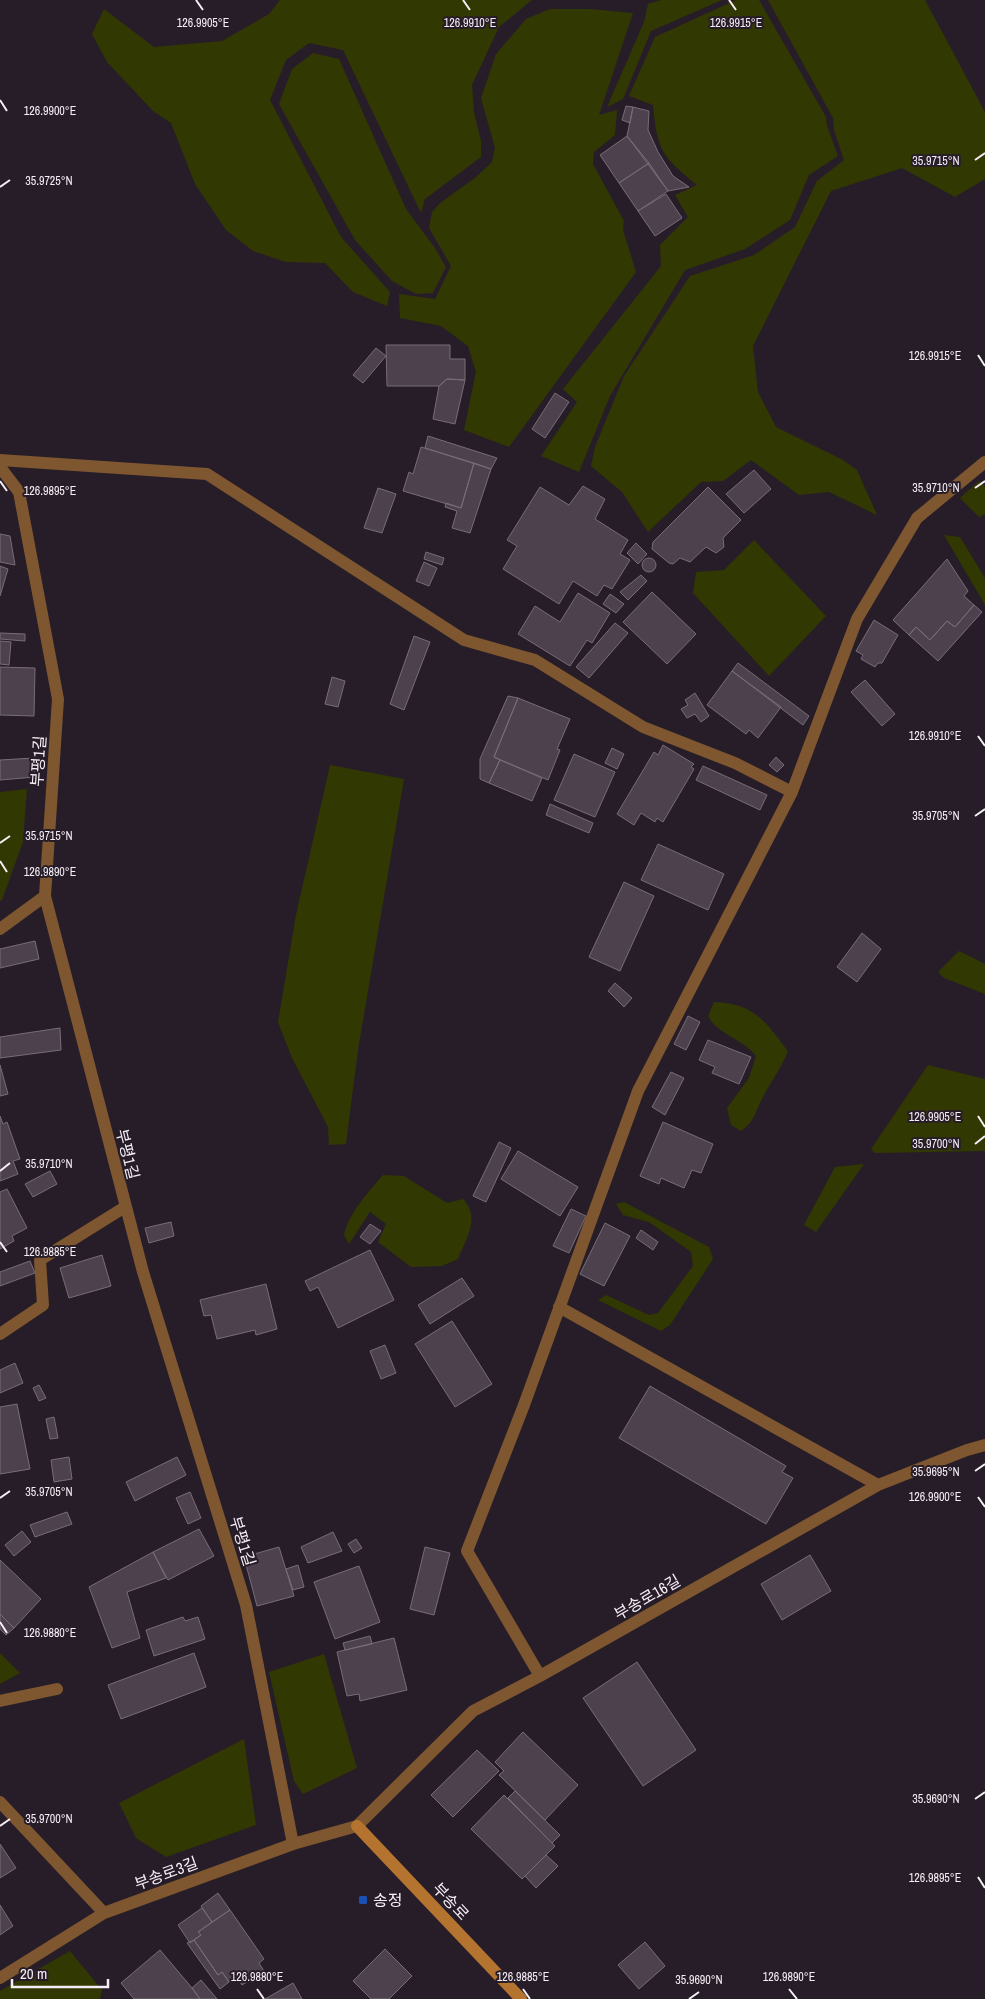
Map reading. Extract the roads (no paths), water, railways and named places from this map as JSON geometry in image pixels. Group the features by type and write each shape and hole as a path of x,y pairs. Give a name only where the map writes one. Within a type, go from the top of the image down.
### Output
{"street":[{"path":"0,460 207,474 464,640 535,660 643,727 735,763 792,792"},
{"path":"540,1676 467,1551 559,1308 638,1091 792,792 857,619 917,518 985,462"},
{"name":"부평1길","path":"0,467 19,492 58,698 45,896 125,1207 246,1605 293,1844"},
{"path":"0,929 45,896"},
{"path":"0,1334 43,1305 40,1260 125,1207"},
{"path":"559,1308 878,1485"},
{"name":"부송로16길","path":"357,1826 473,1711 540,1676 878,1485 966,1450 985,1446"},
{"path":"0,1701 57,1689"},
{"path":"0,1802 104,1912"},
{"name":"부송로3길","path":"0,1978 104,1912 293,1844 357,1826"},
{"name":"부송로","path":"357,1826 521,1999"}],"place":[{"name":"송정","path":"363,1900"}]}
